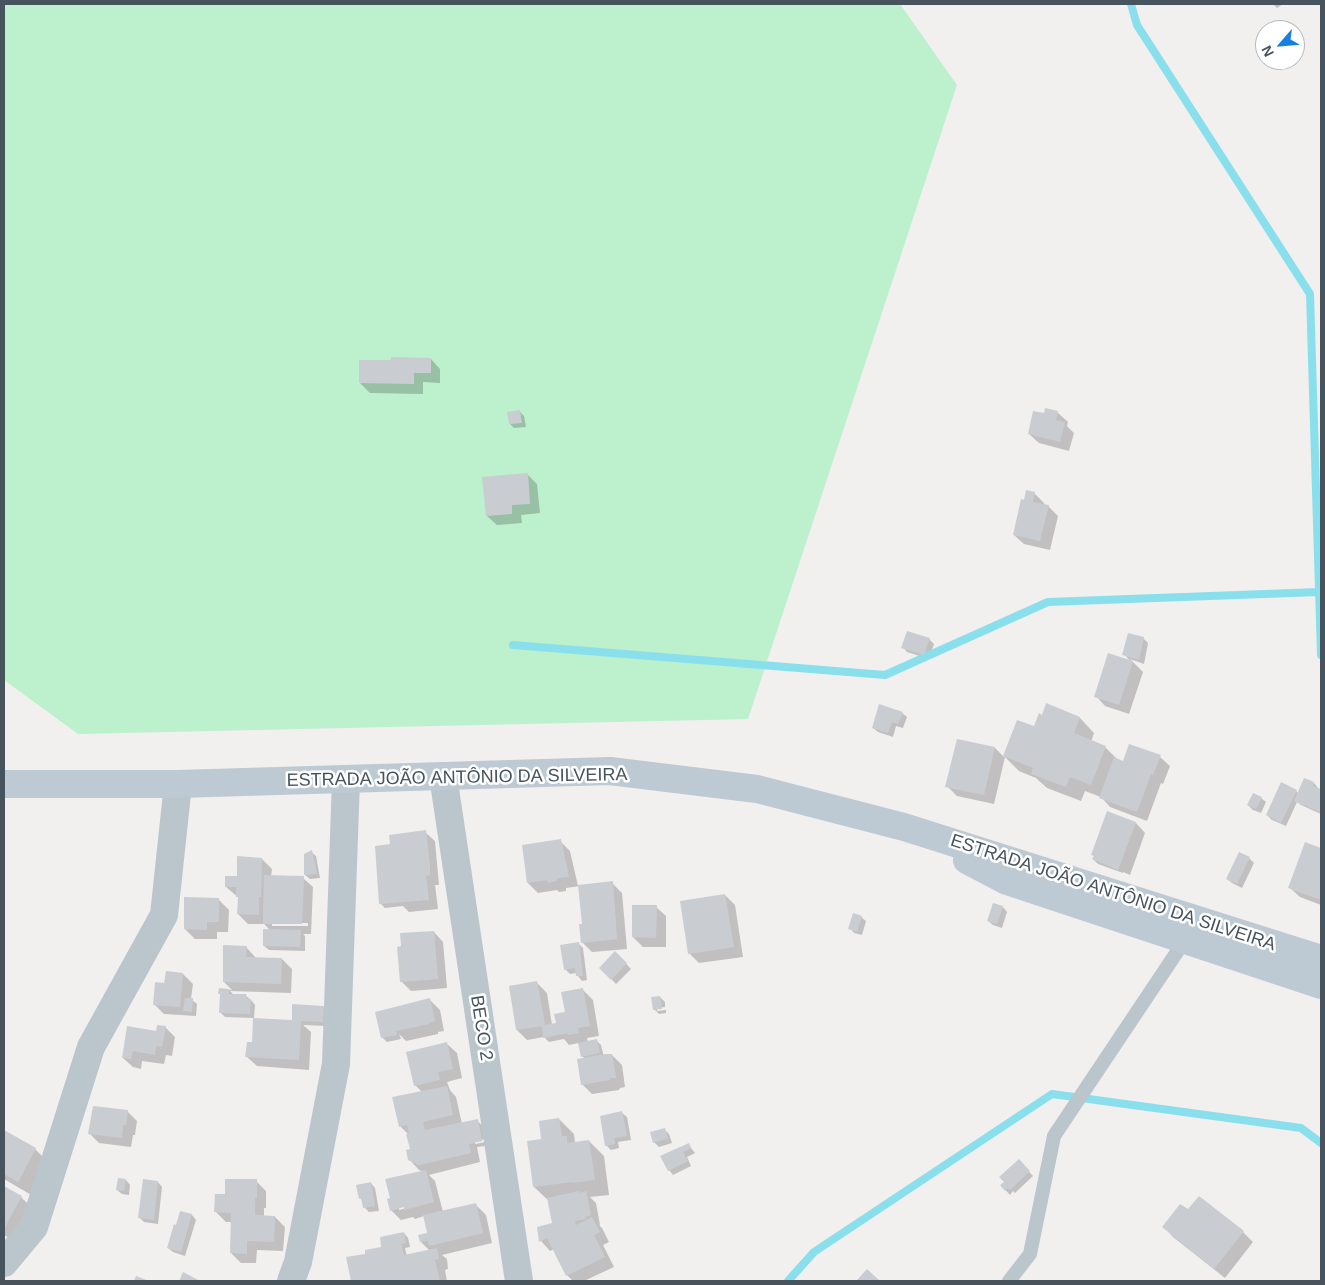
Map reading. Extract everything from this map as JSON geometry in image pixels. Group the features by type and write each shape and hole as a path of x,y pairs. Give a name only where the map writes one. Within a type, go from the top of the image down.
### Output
{"main road":[{"name":"ESTRADA JOÃO ANTÔNIO DA SILVEIRA","path":"4,784 178,784 610,772 757,789 904,827 1321,959"},
{"name":"ESTRADA JOÃO ANTÔNIO DA SILVEIRA","path":"904,827 1007,881 1321,985"}],"street":[{"name":"BECO 2","path":"442,776 519,1281"},
{"path":"291,1281 298,1262 336,1064 346,780"},
{"path":"4,1263 34,1226 91,1047 164,914 178,784"}],"lane":[{"path":"1009,1281 1030,1254 1054,1136 1185,940"}],"green space":[{"path":"4,4 900,4 957,85 748,719 78,734 4,680"}],"building":[{"path":"391,357 431,358 431,373 414,373 414,384 359,383 359,360 391,360"},
{"path":"1045,408 1058,411 1056,420 1065,422 1060,442 1028,434 1033,411 1044,413"},
{"path":"520,410 522,423 509,424 507,412"},
{"path":"528,473 530,504 512,505 512,514 486,516 482,477"},
{"path":"1026,490 1035,492 1033,502 1049,505 1040,541 1013,535 1021,499 1024,500"},
{"path":"907,631 930,638 924,655 901,648"},
{"path":"1128,633 1144,637 1139,660 1122,655"},
{"path":"1108,653 1133,661 1119,705 1094,697"},
{"path":"1046,703 1080,717 1074,733 1106,746 1091,785 1070,777 1066,787 1031,774 1033,768 1003,756 1017,720 1034,726 1039,713 1042,715"},
{"path":"879,704 903,712 898,724 892,722 888,733 872,728"},
{"path":"957,739 995,747 984,795 945,787"},
{"path":"1129,744 1161,755 1153,775 1151,774 1137,812 1099,798 1114,757 1123,761"},
{"path":"1304,778 1314,782 1313,786 1321,789 1320,812 1294,801"},
{"path":"1281,782 1297,790 1281,823 1266,815"},
{"path":"1253,793 1262,797 1256,809 1247,805"},
{"path":"1107,811 1136,822 1118,870 1092,859 1094,856 1091,855"},
{"path":"426,830 430,866 430,875 426,876 429,900 379,904 375,846 390,844 389,835"},
{"path":"561,839 569,877 557,878 557,881 548,883 547,880 527,883 522,845"},
{"path":"1305,842 1321,848 1321,900 1288,888"},
{"path":"312,850 317,874 304,875 304,854"},
{"path":"1239,852 1250,857 1237,884 1226,879"},
{"path":"237,856 262,858 259,915 237,914 238,897 236,897 236,887 225,887 225,876 237,876"},
{"path":"264,875 304,876 302,924 263,924"},
{"path":"613,881 617,939 581,943 579,924 582,924 578,885"},
{"path":"725,894 734,947 688,954 680,901"},
{"path":"184,897 219,898 219,922 207,922 207,930 184,929"},
{"path":"993,903 1003,906 997,924 987,921"},
{"path":"632,905 657,905 656,938 632,937"},
{"path":"853,913 862,916 857,932 848,929"},
{"path":"263,929 301,930 300,947 263,946"},
{"path":"434,931 438,979 400,982 397,947 401,946 400,933"},
{"path":"579,942 583,976 576,976 575,968 564,970 560,945"},
{"path":"223,945 247,946 246,957 282,958 281,984 223,982"},
{"path":"615,951 627,963 611,980 599,968"},
{"path":"166,971 183,973 180,1007 153,1005 155,982 164,983"},
{"path":"537,981 545,1025 556,1023 554,1014 565,1012 561,992 583,988 590,1026 578,1028 579,1033 568,1035 568,1033 543,1038 542,1026 516,1030 509,986"},
{"path":"219,988 229,989 229,994 246,994 247,999 251,999 250,1014 219,1013"},
{"path":"660,996 662,1009 653,1010 651,997"},
{"path":"185,998 193,998 192,1012 183,1011"},
{"path":"430,998 435,1021 396,1031 397,1035 381,1038 375,1012"},
{"path":"292,1004 324,1006 323,1022 301,1021 299,1060 245,1057 247,1042 252,1042 253,1018 292,1020"},
{"path":"157,1025 166,1026 162,1047 156,1046 155,1055 133,1051 131,1059 122,1058 127,1026 156,1031"},
{"path":"597,1039 600,1053 581,1057 578,1043"},
{"path":"447,1042 453,1069 438,1072 440,1080 414,1086 406,1052"},
{"path":"612,1054 616,1078 581,1085 577,1059"},
{"path":"447,1086 453,1115 423,1122 425,1130 478,1119 482,1141 469,1144 471,1153 419,1165 408,1160 406,1150 410,1149 406,1134 409,1134 407,1125 399,1127 392,1097"},
{"path":"93,1106 128,1110 126,1125 123,1125 122,1138 88,1134"},
{"path":"622,1111 627,1136 614,1138 615,1144 605,1146 600,1116"},
{"path":"559,1118 562,1136 567,1136 567,1143 589,1140 595,1180 533,1187 527,1141 541,1139 539,1121"},
{"path":"665,1128 668,1138 653,1143 650,1132"},
{"path":"4,1130 36,1148 18,1182 4,1174"},
{"path":"689,1143 691,1148 683,1152 688,1161 668,1171 660,1156"},
{"path":"1019,1159 1030,1171 1010,1190 1008,1188 1005,1191 1000,1185 1004,1182 999,1177"},
{"path":"426,1170 434,1202 404,1210 404,1207 390,1211 387,1199 390,1198 385,1179"},
{"path":"118,1178 126,1179 124,1191 116,1190"},
{"path":"143,1179 158,1181 154,1220 138,1218"},
{"path":"225,1179 257,1179 255,1215 275,1216 274,1242 247,1241 247,1254 230,1253 231,1213 214,1212 215,1194 225,1194"},
{"path":"371,1182 375,1206 363,1208 356,1185"},
{"path":"4,1186 22,1196 4,1229"},
{"path":"579,1191 580,1193 586,1191 591,1215 585,1217 586,1219 575,1221 576,1225 592,1217 600,1232 594,1235 605,1257 566,1276 547,1238 539,1242 537,1227 552,1223 547,1198"},
{"path":"1199,1196 1244,1231 1214,1269 1162,1227 1180,1204 1188,1209"},
{"path":"476,1203 483,1233 429,1246 428,1241 420,1242 418,1235 427,1233 423,1215"},
{"path":"180,1211 192,1214 181,1252 167,1248"},
{"path":"404,1232 406,1243 401,1244 404,1255 437,1248 439,1259 435,1260 440,1281 351,1281 346,1257 365,1254 365,1250 381,1247 380,1237"},
{"path":"867,1269 880,1281 856,1281"},
{"path":"183,1272 200,1281 179,1281"},
{"path":"136,1276 149,1281 134,1281"}],"waterway":[{"path":"1131,4 1137,25 1310,294 1321,655"},
{"path":"513,645 885,675 1048,602 1319,592"},
{"path":"788,1281 814,1252 1052,1094 1301,1128 1321,1143"}]}
